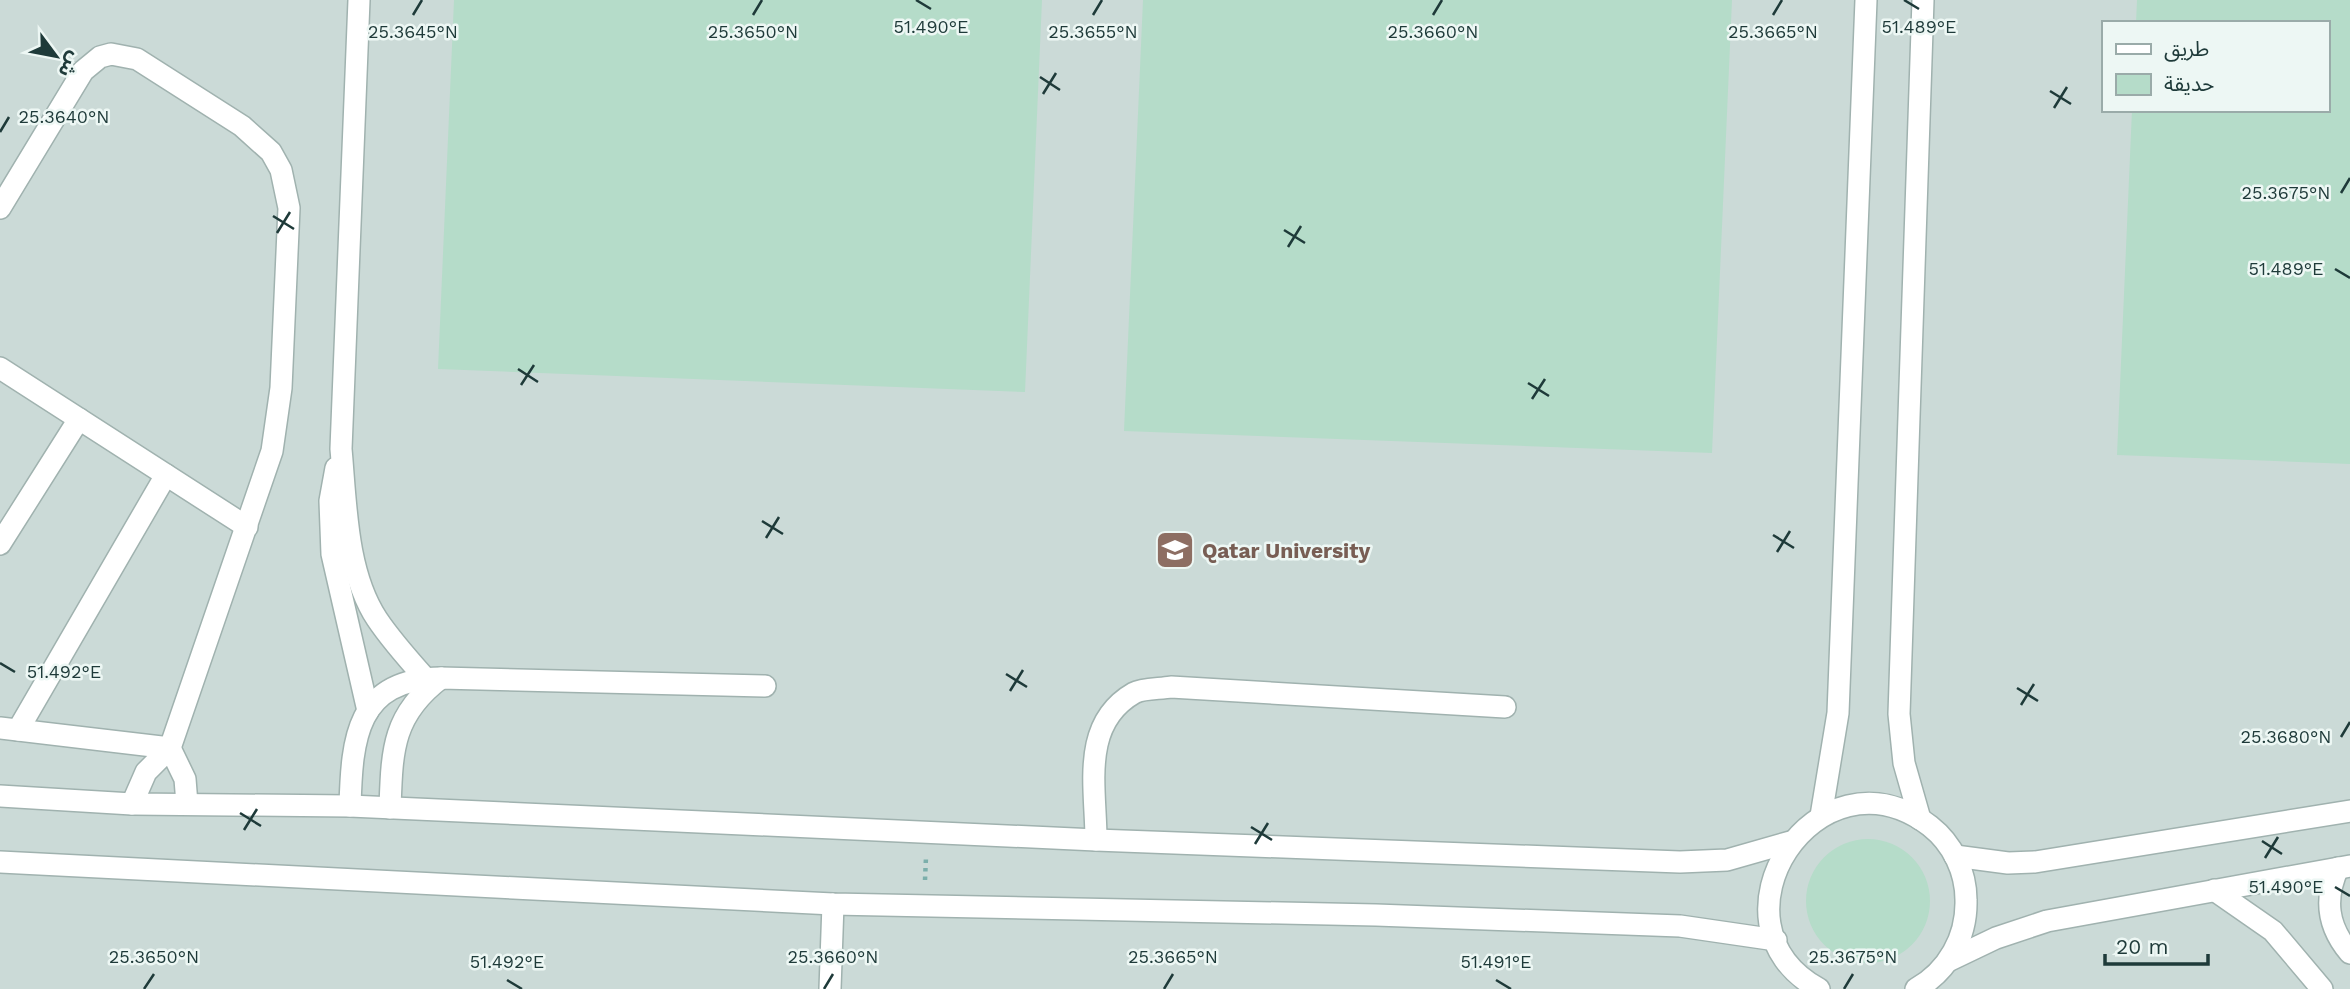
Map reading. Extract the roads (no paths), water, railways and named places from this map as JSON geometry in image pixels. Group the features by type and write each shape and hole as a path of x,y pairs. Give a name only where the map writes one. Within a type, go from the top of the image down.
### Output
{"street":[{"path":"359,0 341,449 350,527 366,595 375,617 433,678"},
{"path":"1821,816 1838,713 1866,0"},
{"path":"1920,819 1904,762 1899,714 1923,0"},
{"path":"0,208 83,71 100,57 111,54 137,59 258,137 281,170 289,208 281,388 272,451 170,748 146,772 132,804"},
{"path":"0,368 247,527"},
{"path":"0,544 79,419"},
{"path":"341,449 330,501 331,541 369,711"},
{"path":"166,475 9,729 170,748"},
{"path":"390,808 391,765 401,725 411,706 433,678"},
{"path":"350,806 354,741 369,711 393,689 433,678 765,686"},
{"path":"1096,840 1095,740 1108,714 1136,692 1171,687 1505,707"},
{"path":"170,748 185,779 187,804"},
{"path":"0,796 132,804 350,806 1096,840 1680,862 1727,860 1790,842"},
{"path":"1816,988 1798,974 1776,940 1769,906 1770,889 1774,872 1790,842 1821,816 1854,805 1871,804 1905,811 1940,835 1955,856 1965,886 1965,917 1948,961"},
{"path":"1955,856 2008,863 2035,862 2350,811"},
{"path":"0,862 833,904 1376,915 1671,926 1776,940"},
{"path":"1921,987 1948,961 1996,938 2047,921 2344,867"},
{"path":"2344,867 2329,889 2331,920 2350,953"},
{"path":"2214,890 2273,931 2322,989"},
{"path":"830,989 833,904"}],"place":[{"name":"Qatar University","path":"1175,550"}]}
